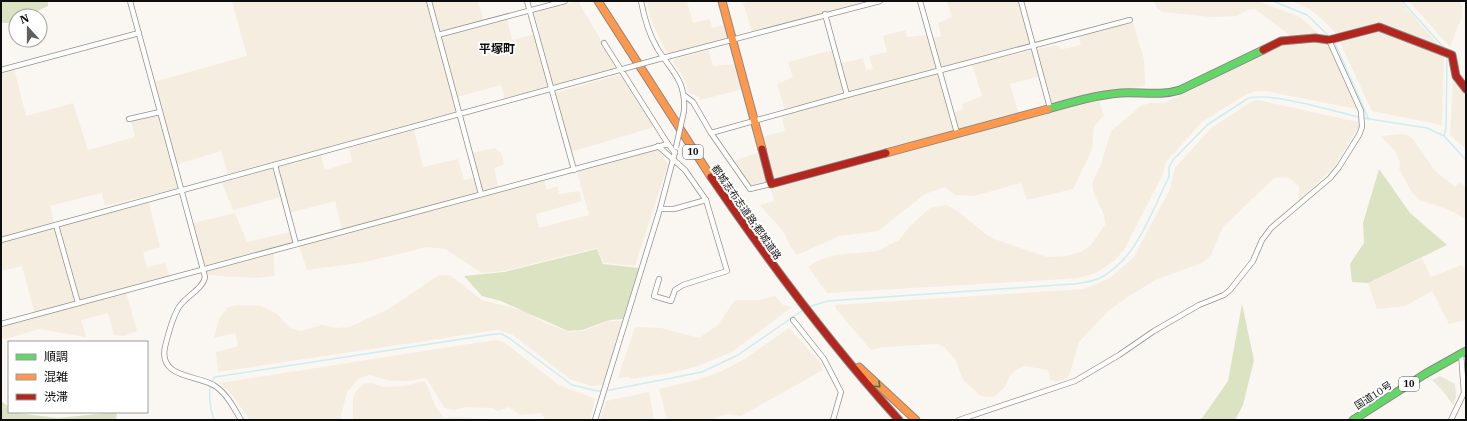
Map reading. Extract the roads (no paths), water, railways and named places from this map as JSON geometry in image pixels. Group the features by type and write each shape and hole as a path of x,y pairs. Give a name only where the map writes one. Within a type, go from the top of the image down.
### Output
{"main road":[{"name":"都城志布志道路;都城道路","path":"598,1 690,147 751,236 814,320 899,420"},
{"path":"722,1 771,184 1105,94 1170,93 1180,90 1281,40 1315,38 1328,40 1379,27 1452,55 1454,75 1466,89"},
{"path":"820,327 862,370 916,420"},
{"name":"国道10号","path":"1353,420 1407,385 1464,352"},
{"path":"846,359 861,382 893,420"}],"street":[{"path":"130,1 181,191 204,269 204,281 178,310 164,353 168,364 172,369 180,374 214,385 225,395 241,420"},
{"path":"429,1 481,194"},
{"path":"527,1 574,170"},
{"path":"438,35 566,1"},
{"path":"595,420 660,209 675,153 684,111 685,96 680,80 662,59 653,38 641,1"},
{"path":"1,240 825,14 880,1"},
{"path":"920,1 957,133"},
{"path":"1021,1 1050,108"},
{"path":"825,14 847,95"},
{"path":"711,133 754,120 1130,20"},
{"path":"1,70 139,33"},
{"path":"959,420 1075,382 1193,308 1224,295 1253,261 1262,240 1272,228 1321,187 1339,167 1359,135 1362,127 1361,111 1328,40"},
{"path":"604,43 675,153"},
{"path":"685,96 693,102 711,133 750,189 771,184"},
{"path":"129,119 160,112"},
{"path":"1,324 668,144"},
{"path":"658,146 685,170 706,200 726,271 683,285 675,290 672,301 654,296 659,280"},
{"path":"275,165 296,244"},
{"path":"660,209 674,209 706,200"},
{"path":"56,225 78,303"},
{"path":"793,320 824,359 841,392 834,420"},
{"path":"1451,420 1464,392 1464,352"}],"waterway":[{"path":"1273,1 1307,15 1330,37"},
{"path":"1402,1 1445,49"},
{"path":"1334,41 1369,120"},
{"path":"1444,136 1446,128 1447,56"},
{"path":"808,307 828,301 1073,284 1100,278 1113,270 1124,259 1142,234 1169,177 1169,167 1173,160 1207,125 1247,99 1256,97 1285,99 1359,117"},
{"path":"1363,118 1427,128 1444,136 1466,160"},
{"path":"214,420 210,404 210,386 215,377 495,334 502,334 509,338 572,385 598,391 610,390 702,372 738,355 803,310"}],"district":[{"name":"平塚町","path":"497,49"}]}
